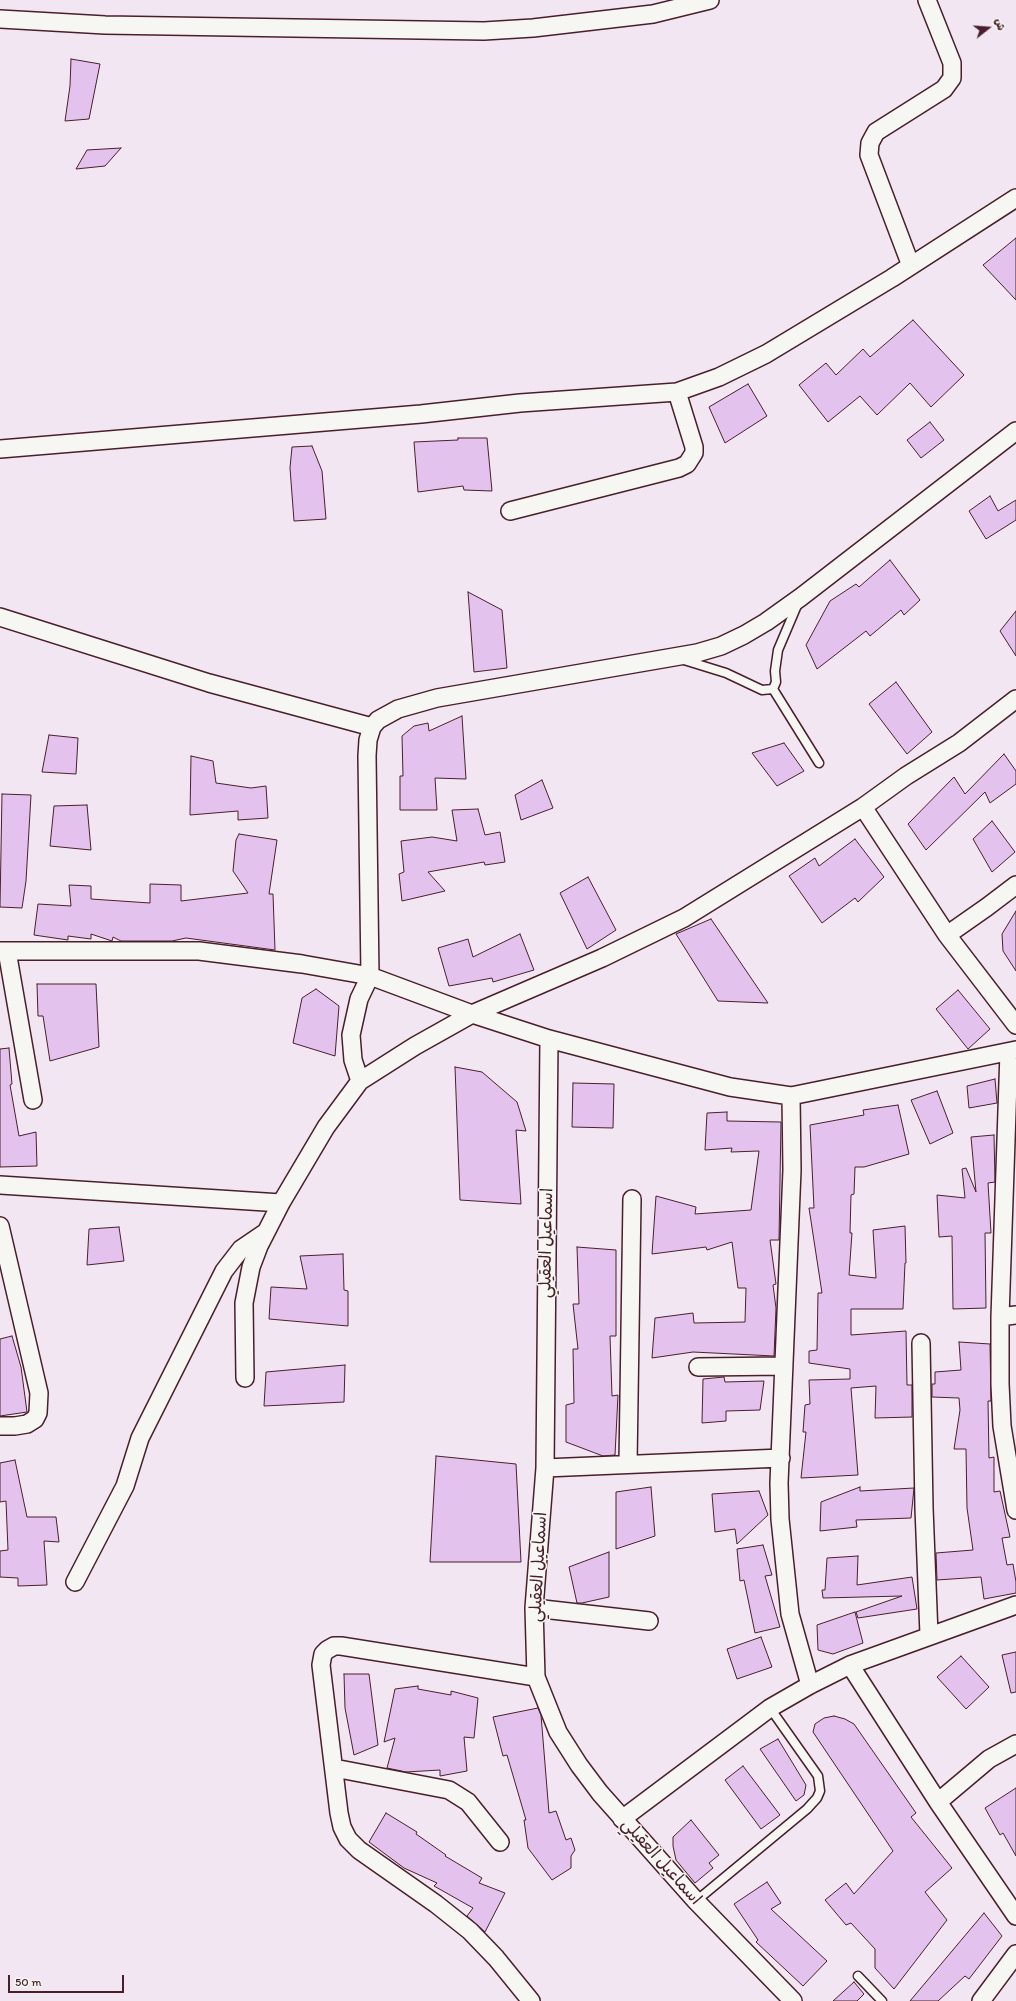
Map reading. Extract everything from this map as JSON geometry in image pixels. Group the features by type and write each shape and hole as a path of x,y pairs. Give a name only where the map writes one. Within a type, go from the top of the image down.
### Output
{"street":[{"path":"0,19 113,25 484,31 533,28 653,14 710,0"},
{"path":"911,266 869,155 870,143 876,132 944,89 952,78 952,63 927,0"},
{"path":"0,450 421,414 520,403 677,392 718,377 766,354 911,266 1016,198"},
{"path":"510,511 679,468 687,464 694,453 694,447 677,392"},
{"path":"360,1081 353,1060 351,1035 359,999 370,976 367,772 368,740 372,727 386,715 398,708 438,698 696,653 721,646 766,622 801,597 1016,431"},
{"path":"0,618 209,683 372,727"},
{"path":"245,1378 244,1303 251,1267 281,1202 326,1127 360,1081 415,1046 472,1014 602,958 684,918 863,807 906,776 959,743 1016,699"},
{"path":"863,807 947,935 1016,1025"},
{"path":"947,935 1016,885"},
{"path":"33,1100 3,951 199,951 302,964 370,976 472,1014 549,1039 730,1088 791,1096 1013,1051 1008,1316 1002,1426 1016,1510"},
{"name":"اسماعيل العقيلي","path":"549,1039 545,1468 534,1608 536,1677 549,1711 568,1748 600,1793 696,1901 793,2001"},
{"path":"791,1096 792,1170 784,1366 780,1519 790,1614 810,1685"},
{"path":"0,1185 281,1202"},
{"path":"628,1464 632,1199"},
{"path":"0,1226 39,1393 38,1413 34,1419 27,1424 0,1426"},
{"path":"75,1582 126,1486 140,1438 224,1271 241,1249 266,1232"},
{"path":"921,1343 924,1508 930,1635"},
{"path":"698,1367 784,1366"},
{"path":"545,1468 781,1458"},
{"path":"622,1819 770,1708 810,1685 850,1665 1016,1605"},
{"path":"534,1608 649,1621"},
{"path":"531,2001 496,1958 470,1931 436,1904 359,1850 348,1839 342,1827 339,1813 321,1665 323,1654 330,1648 341,1646 536,1677"},
{"path":"850,1665 938,1802 1016,1916"},
{"path":"938,1802 989,1760 1016,1744"},
{"path":"334,1768 449,1790 472,1806 500,1842"},
{"path":"981,2001 1016,1954"}],"lane":[{"path":"672,657 708,666 765,691 772,689 776,682 775,671 778,650 801,597"},
{"path":"772,689 819,763"},
{"path":"696,1901 807,1809 817,1798 820,1791 818,1776 770,1708"},
{"path":"858,1976 882,2001"}],"building":[{"path":"71,59 100,64 89,119 65,121 70,86"},
{"path":"121,148 105,166 76,169 87,150"},
{"path":"1016,238 1016,300 983,265"},
{"path":"913,320 964,375 931,407 910,383 877,415 860,396 828,422 799,385 826,363 836,375 863,349 870,357"},
{"path":"748,384 767,416 725,443 709,407"},
{"path":"930,422 944,440 921,458 907,440"},
{"path":"458,438 487,438 492,491 464,490 463,486 418,492 414,442 458,440"},
{"path":"312,446 322,471 326,519 294,521 290,468 292,447"},
{"path":"990,496 998,511 1016,500 1016,520 986,539 969,511"},
{"path":"890,560 920,600 904,615 901,610 870,636 866,631 817,669 806,645 830,601 856,584 859,587"},
{"path":"468,592 502,610 507,668 474,672"},
{"path":"1016,611 1016,656 1000,631"},
{"path":"896,682 932,732 907,754 869,704"},
{"path":"462,716 466,779 435,778 437,810 400,810 400,776 403,776 402,736 414,726 428,723 429,731"},
{"path":"49,735 78,738 76,774 42,772"},
{"path":"784,743 804,771 777,786 752,753"},
{"path":"1004,754 1016,771 1016,784 990,803 985,792 926,850 908,824 954,777 965,794"},
{"path":"191,756 213,761 216,783 251,788 266,786 268,818 238,820 238,811 190,815"},
{"path":"542,780 553,808 521,820 515,795"},
{"path":"2,794 31,795 26,881 22,908 0,907"},
{"path":"87,805 91,850 50,846 54,806"},
{"path":"478,809 485,835 500,832 505,862 485,865 484,862 428,872 445,891 402,901 399,874 404,872 401,841 432,837 457,841 452,810"},
{"path":"992,821 1015,852 992,872 973,839"},
{"path":"239,834 277,840 269,894 273,894 275,950 186,938 172,941 121,941 113,937 112,941 91,934 91,939 68,936 68,940 34,935 38,904 71,906 69,885 91,886 91,899 150,903 150,884 181,885 181,901 248,893 233,871 236,840"},
{"path":"855,839 884,877 858,902 855,898 822,923 789,876 815,858 819,866"},
{"path":"588,877 616,930 587,949 560,893"},
{"path":"1016,911 1016,971 1003,951 1002,934"},
{"path":"711,919 768,1003 718,1001 676,934"},
{"path":"520,934 534,970 493,982 492,978 449,986 438,948 468,939 473,957"},
{"path":"37,984 96,984 99,1047 50,1061 43,1016 38,1016"},
{"path":"316,989 339,1006 335,1056 293,1043 302,998"},
{"path":"958,990 990,1029 968,1049 936,1009"},
{"path":"9,1048 12,1084 10,1085 19,1136 36,1132 37,1166 0,1167 0,1049"},
{"path":"455,1067 482,1072 517,1102 526,1131 516,1130 521,1204 460,1200"},
{"path":"995,1079 997,1103 969,1108 967,1086"},
{"path":"573,1083 614,1084 613,1128 572,1127"},
{"path":"937,1091 953,1133 930,1144 911,1100"},
{"path":"898,1105 909,1154 864,1167 855,1167 854,1194 851,1195 850,1233 852,1233 849,1275 876,1278 873,1230 905,1226 906,1263 903,1309 851,1309 851,1335 906,1331 907,1385 912,1385 912,1417 875,1418 876,1386 851,1388 858,1475 801,1478 806,1432 803,1432 805,1405 810,1404 809,1380 850,1379 850,1369 809,1363 809,1351 817,1350 818,1293 822,1293 809,1208 814,1208 810,1125 864,1115 863,1110"},
{"path":"727,1112 727,1121 781,1122 779,1240 770,1240 776,1284 773,1285 776,1308 774,1356 693,1352 652,1358 655,1318 693,1313 694,1323 745,1322 746,1288 738,1288 732,1242 707,1250 706,1247 652,1254 656,1196 696,1207 695,1214 751,1210 759,1151 731,1152 732,1148 705,1150 707,1113"},
{"path":"994,1135 995,1182 988,1183 991,1233 985,1233 986,1308 953,1309 952,1236 939,1237 937,1195 965,1198 962,1169 966,1168 976,1192 971,1137"},
{"path":"119,1227 124,1261 87,1265 89,1229"},
{"path":"577,1247 616,1250 616,1336 610,1336 612,1396 618,1395 615,1455 603,1456 566,1442 566,1405 574,1403 573,1349 578,1349 573,1304 579,1304"},
{"path":"343,1254 344,1290 348,1291 348,1326 269,1319 271,1287 307,1289 300,1256"},
{"path":"12,1336 21,1367 27,1412 0,1416 0,1339"},
{"path":"959,1342 990,1344 991,1401 988,1401 989,1458 994,1457 994,1492 1000,1491 1010,1537 1002,1538 1007,1565 1013,1564 1016,1582 1016,1593 984,1599 981,1577 937,1580 936,1553 973,1550 967,1508 966,1449 954,1449 960,1410 959,1398 932,1397 932,1384 935,1384 935,1372 961,1370"},
{"path":"345,1365 344,1402 264,1406 266,1372"},
{"path":"724,1377 725,1382 764,1381 760,1410 726,1411 726,1421 702,1423 703,1379"},
{"path":"436,1456 516,1464 521,1562 430,1562"},
{"path":"15,1460 27,1517 56,1517 59,1542 44,1541 47,1585 18,1586 18,1578 0,1577 0,1551 8,1550 6,1501 0,1502 0,1463"},
{"path":"651,1487 655,1536 616,1549 616,1492"},
{"path":"860,1487 860,1491 914,1488 911,1518 856,1520 857,1527 820,1531 821,1502"},
{"path":"759,1491 768,1515 737,1544 735,1529 715,1532 712,1494"},
{"path":"763,1545 772,1575 765,1576 780,1627 755,1633 744,1580 740,1581 737,1549"},
{"path":"609,1552 609,1597 577,1603 569,1567"},
{"path":"858,1556 857,1585 912,1577 917,1609 858,1618 856,1612 902,1596 823,1598 822,1590 825,1590 827,1558"},
{"path":"855,1612 863,1643 833,1654 818,1650 817,1625"},
{"path":"761,1637 772,1667 737,1679 727,1649"},
{"path":"1016,1652 1016,1692 1011,1693 1002,1655"},
{"path":"961,1656 989,1687 966,1709 937,1677"},
{"path":"344,1674 369,1674 378,1745 354,1755 345,1708"},
{"path":"418,1686 418,1689 451,1695 451,1691 478,1698 474,1738 464,1737 467,1771 440,1776 440,1770 406,1772 387,1768 395,1738 384,1742 395,1689"},
{"path":"538,1708 541,1715 549,1813 556,1811 566,1840 571,1838 575,1850 571,1856 571,1868 552,1880 528,1848 524,1820 526,1820 507,1755 503,1756 493,1717"},
{"path":"834,1716 845,1719 854,1724 916,1813 911,1817 952,1868 925,1892 947,1920 894,1989 875,1968 875,1949 851,1923 846,1925 825,1900 846,1883 854,1894 893,1851 813,1732 815,1724 824,1718"},
{"path":"778,1739 806,1785 804,1795 796,1801 760,1749"},
{"path":"743,1766 780,1815 761,1829 725,1780"},
{"path":"1016,1788 1016,1856 1003,1833 1000,1835 985,1808"},
{"path":"386,1813 417,1832 416,1834 446,1855 445,1856 482,1878 479,1883 505,1893 485,1932 467,1916 473,1908 434,1886 437,1883 404,1868 369,1842"},
{"path":"691,1820 719,1855 709,1863 713,1868 695,1883 676,1860 673,1846 673,1837"},
{"path":"767,1882 781,1903 771,1909 827,1961 803,1986 756,1942 758,1940 734,1904"},
{"path":"984,1913 1002,1936 969,1979 965,1976 938,2001 910,2001"},
{"path":"854,1982 864,1994 857,2001 833,2001"}]}
